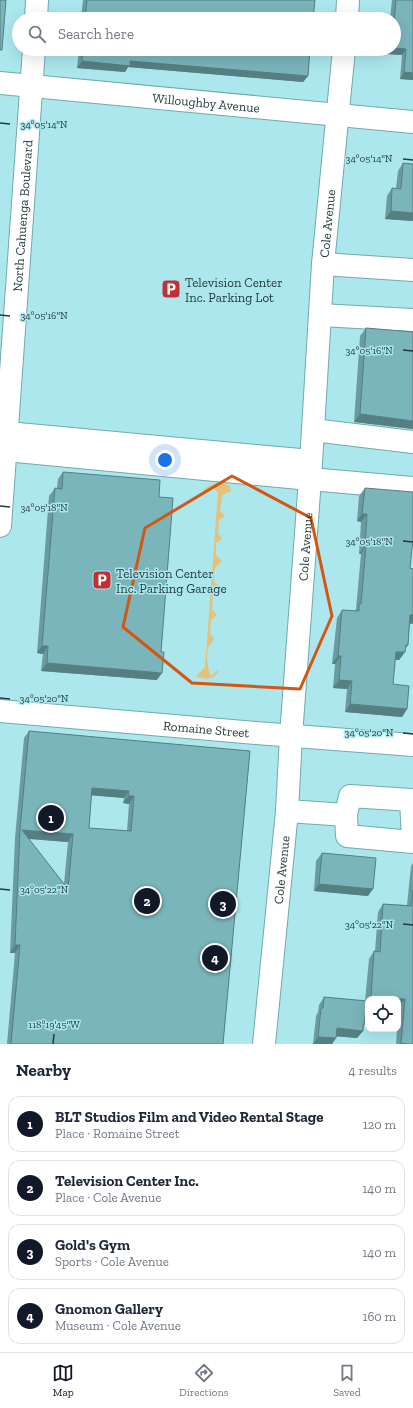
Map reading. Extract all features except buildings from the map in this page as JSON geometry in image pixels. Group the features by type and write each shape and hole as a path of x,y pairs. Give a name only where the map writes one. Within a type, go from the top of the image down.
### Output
{"street":[{"path":"36,12 37,0"},
{"path":"347,12 348,0"},
{"name":"North Cahuenga Boulevard","path":"0,526 6,442 5,396 33,56"},
{"name":"Cole Avenue","path":"264,1044 287,811 291,736 311,470 320,315 343,56"},
{"name":"Willoughby Avenue","path":"0,83 413,122"},
{"path":"324,264 413,270"},
{"path":"320,315 413,320"},
{"path":"313,430 413,442"},
{"path":"6,442 311,470 413,488"},
{"name":"Romaine Street","path":"0,711 413,745"},
{"path":"350,796 411,800 413,840 347,836 346,815 350,796"},
{"path":"287,811 346,815"}],"highlighted area":[{"path":"232,476 311,518 332,616 300,689 192,683 123,627 145,528"}],"shaded area":[{"path":"217,483 230,486 231,491 222,495 220,511 225,516 219,520 218,533 222,539 216,543 216,555 222,561 215,568 214,581 220,587 213,592 212,609 217,615 211,620 210,634 214,638 207,653 208,666 211,676 218,670 218,673 211,678 205,679 196,676 205,667 218,492 213,487 203,495 202,493 208,486"}],"place":[{"name":"Television Center Inc. Parking Lot","path":"171,289"},
{"name":"Television Center Inc. Parking Garage","path":"102,580"},
{"name":"BLT Studios Film and Video Rental Stage","path":"51,818"},
{"name":"Television Center Inc.","path":"147,901"},
{"name":"Gold's Gym","path":"223,904"},
{"name":"Gnomon Gallery","path":"215,958"}]}
